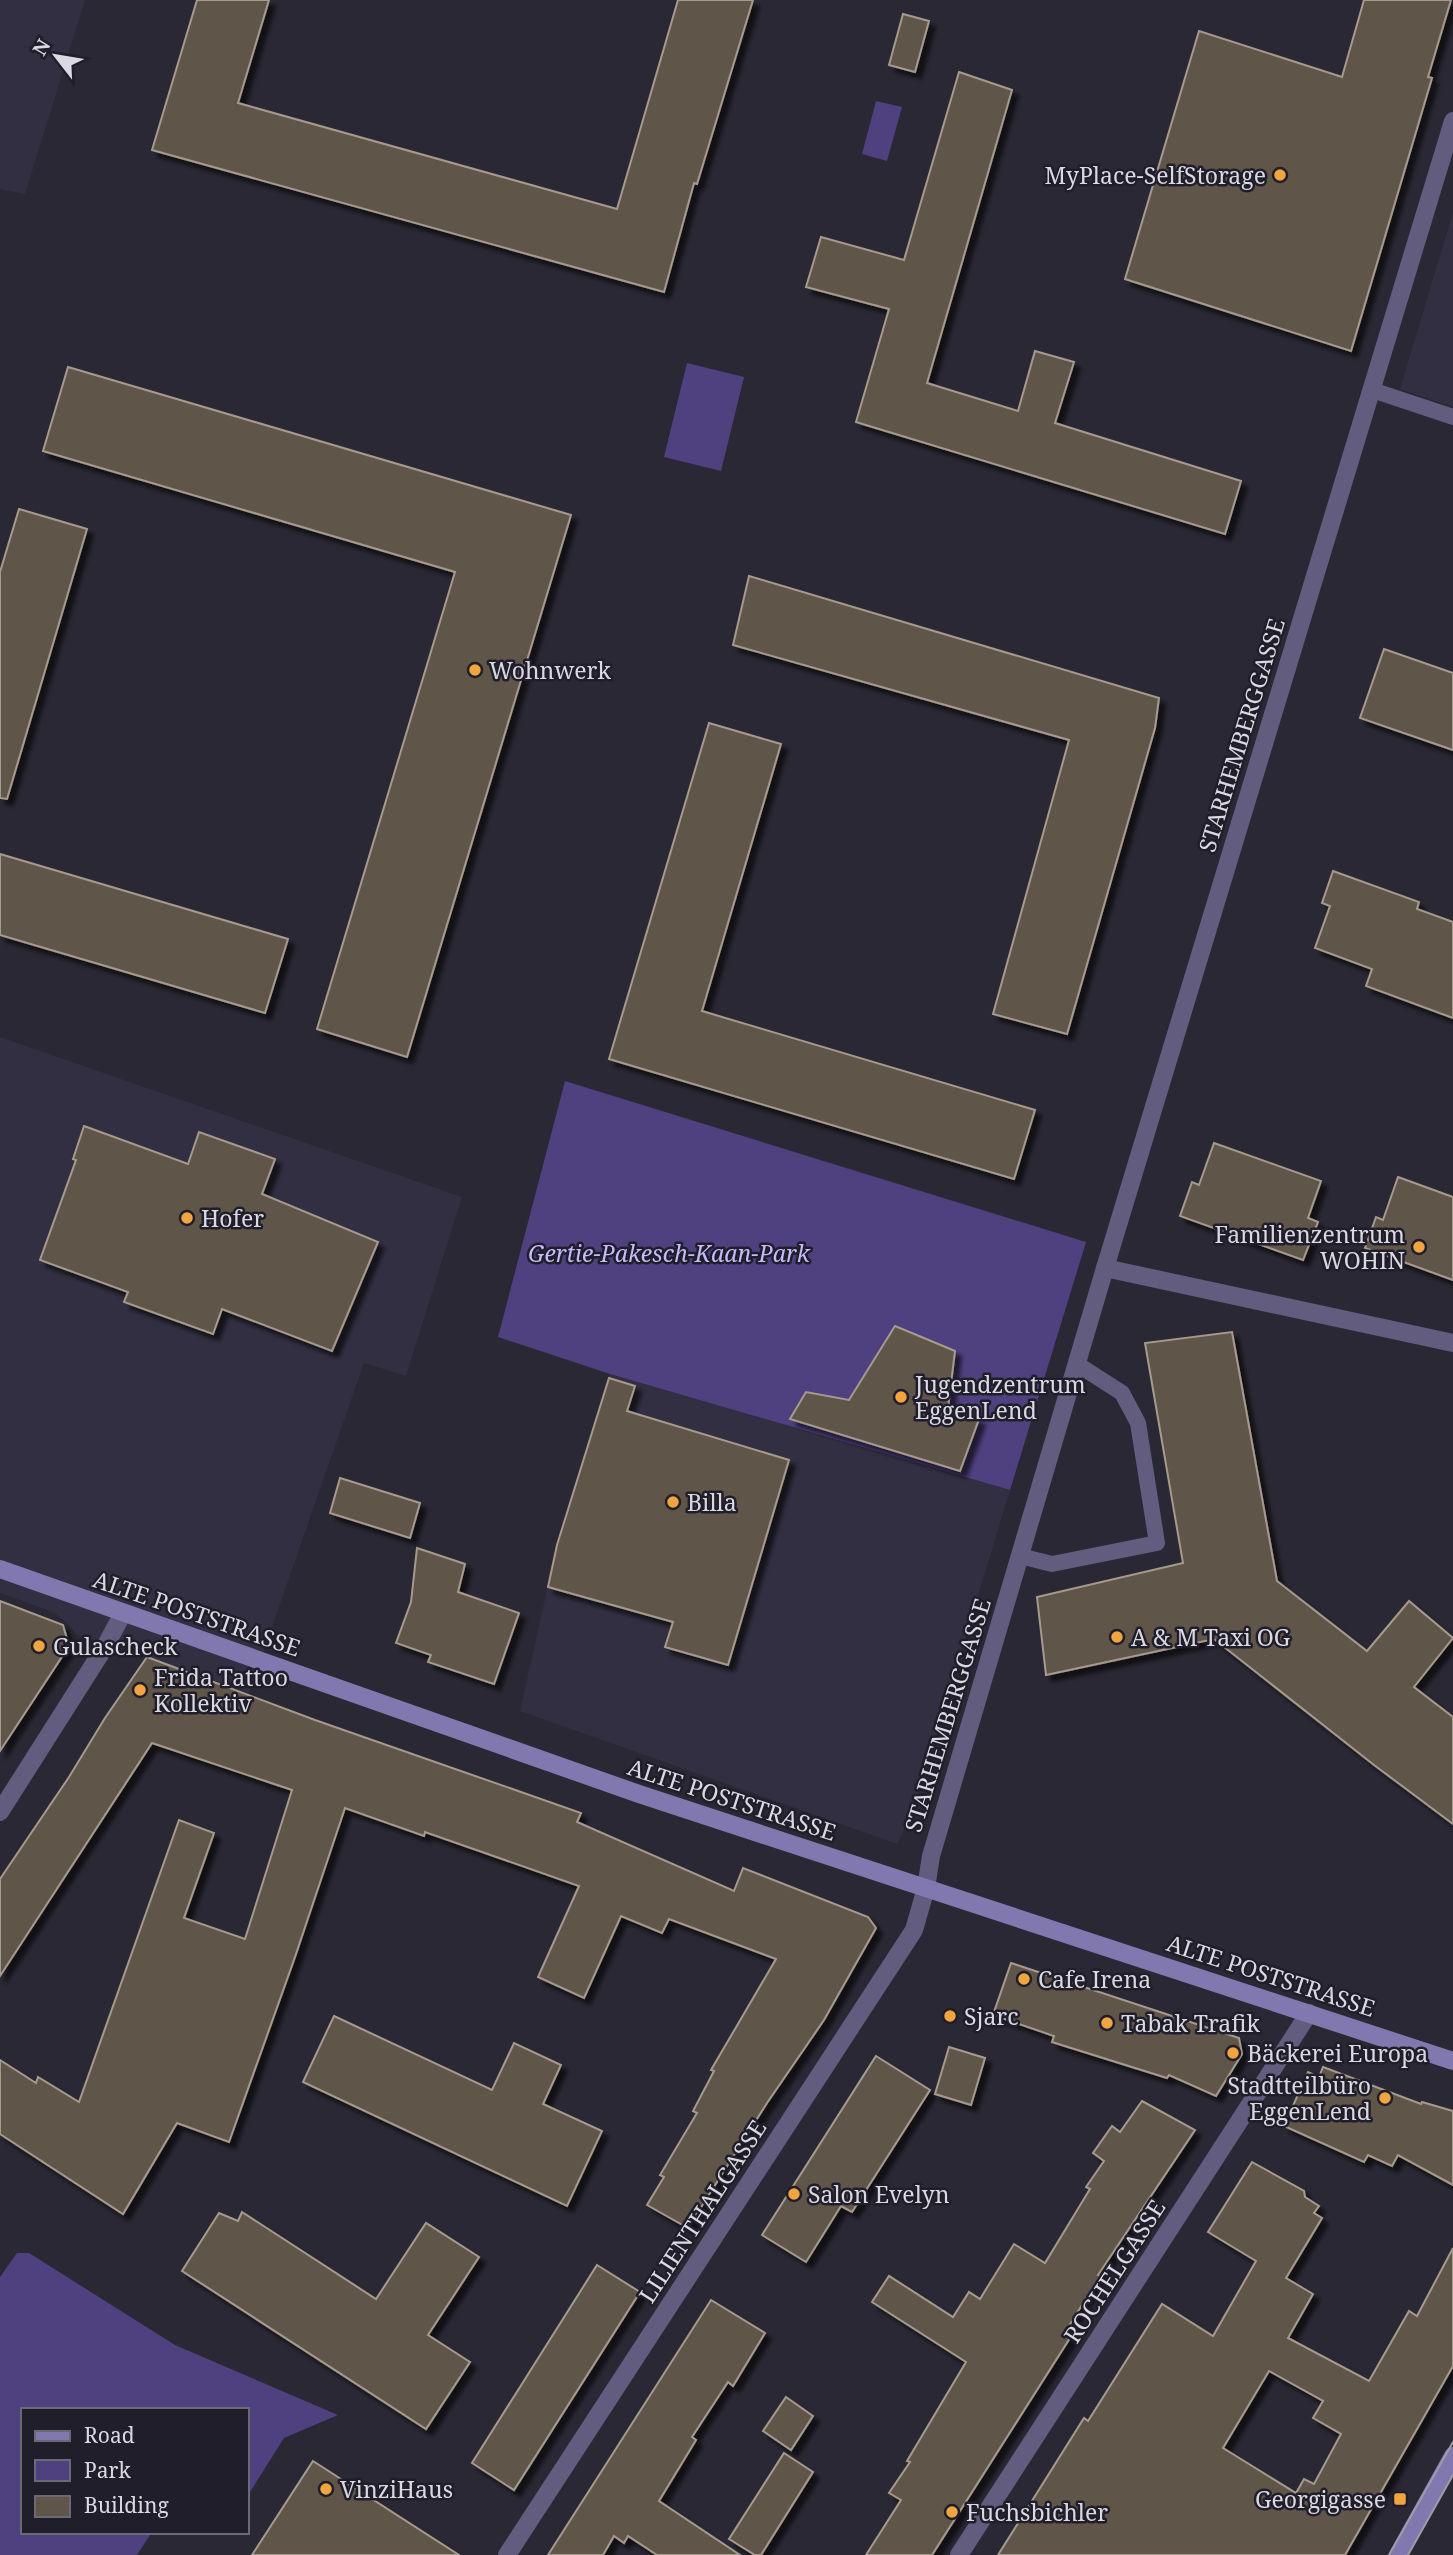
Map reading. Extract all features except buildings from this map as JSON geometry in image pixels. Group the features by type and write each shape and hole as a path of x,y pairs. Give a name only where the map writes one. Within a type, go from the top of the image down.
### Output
{"main road":[{"name":"ALTE POSTSTRASSE","path":"0,1570 639,1794 1453,2061"},
{"path":"1398,2555 1453,2456"}],"street":[{"name":"STARHEMBERGGASSE","path":"926,1888 931,1856 1105,1268 1453,121"},
{"path":"1105,1268 1453,1343"},
{"path":"0,1812 106,1645 123,1613"},
{"name":"LILIENTHALGASSE","path":"507,2555 914,1930 926,1888"},
{"name":"ROCHELGASSE","path":"959,2555 1309,2013"}],"lane":[{"path":"1373,390 1453,417"},
{"path":"1020,1556 1052,1564 1157,1543 1138,1423 1122,1394 1077,1364"}],"shaded area":[{"path":"0,0 85,0 25,194 0,189"},
{"path":"1453,212 1453,407 1400,389"},
{"path":"0,1037 462,1197 406,1376 364,1363 248,1696 147,1657 143,1653 77,1635 53,1612 0,1593"},
{"path":"610,1374 1010,1490 911,1816 897,1844 520,1711 557,1545"}],"green space":[{"path":"876,101 902,107 887,161 862,154"},
{"path":"687,363 744,377 721,471 664,457"},
{"name":"Gertie-Pakesch-Kaan-Park","path":"565,1081 1086,1242 1010,1490 610,1374 498,1337"},
{"path":"17,2253 29,2253 175,2345 338,2415 284,2438 248,2495 248,2408 21,2408 21,2534 151,2534 137,2555 0,2555 0,2277"}],"tram line":[{"path":"1389,2555 1453,2442"},
{"path":"1408,2555 1453,2475"}],"place":[{"name":"MyPlace-SelfStorage","path":"1280,175"},
{"name":"Wohnwerk","path":"475,670"},
{"name":"Hofer","path":"187,1218"},
{"name":"Familienzentrum WOHIN","path":"1419,1247"},
{"name":"Jugendzentrum EggenLend","path":"901,1397"},
{"name":"Billa","path":"673,1502"},
{"name":"A & M Taxi OG","path":"1117,1637"},
{"name":"Gulascheck","path":"39,1646"},
{"name":"Frida Tattoo Kollektiv","path":"140,1690"},
{"name":"Cafe Irena","path":"1024,1979"},
{"name":"Sjarc","path":"950,2016"},
{"name":"Tabak Trafik","path":"1107,2023"},
{"name":"Bäckerei Europa","path":"1233,2053"},
{"name":"Stadtteilbüro EggenLend","path":"1385,2098"},
{"name":"Salon Evelyn","path":"794,2194"},
{"name":"VinziHaus","path":"326,2489"},
{"name":"Georgigasse","path":"1400,2499"},
{"name":"Fuchsbichler","path":"952,2512"}]}
